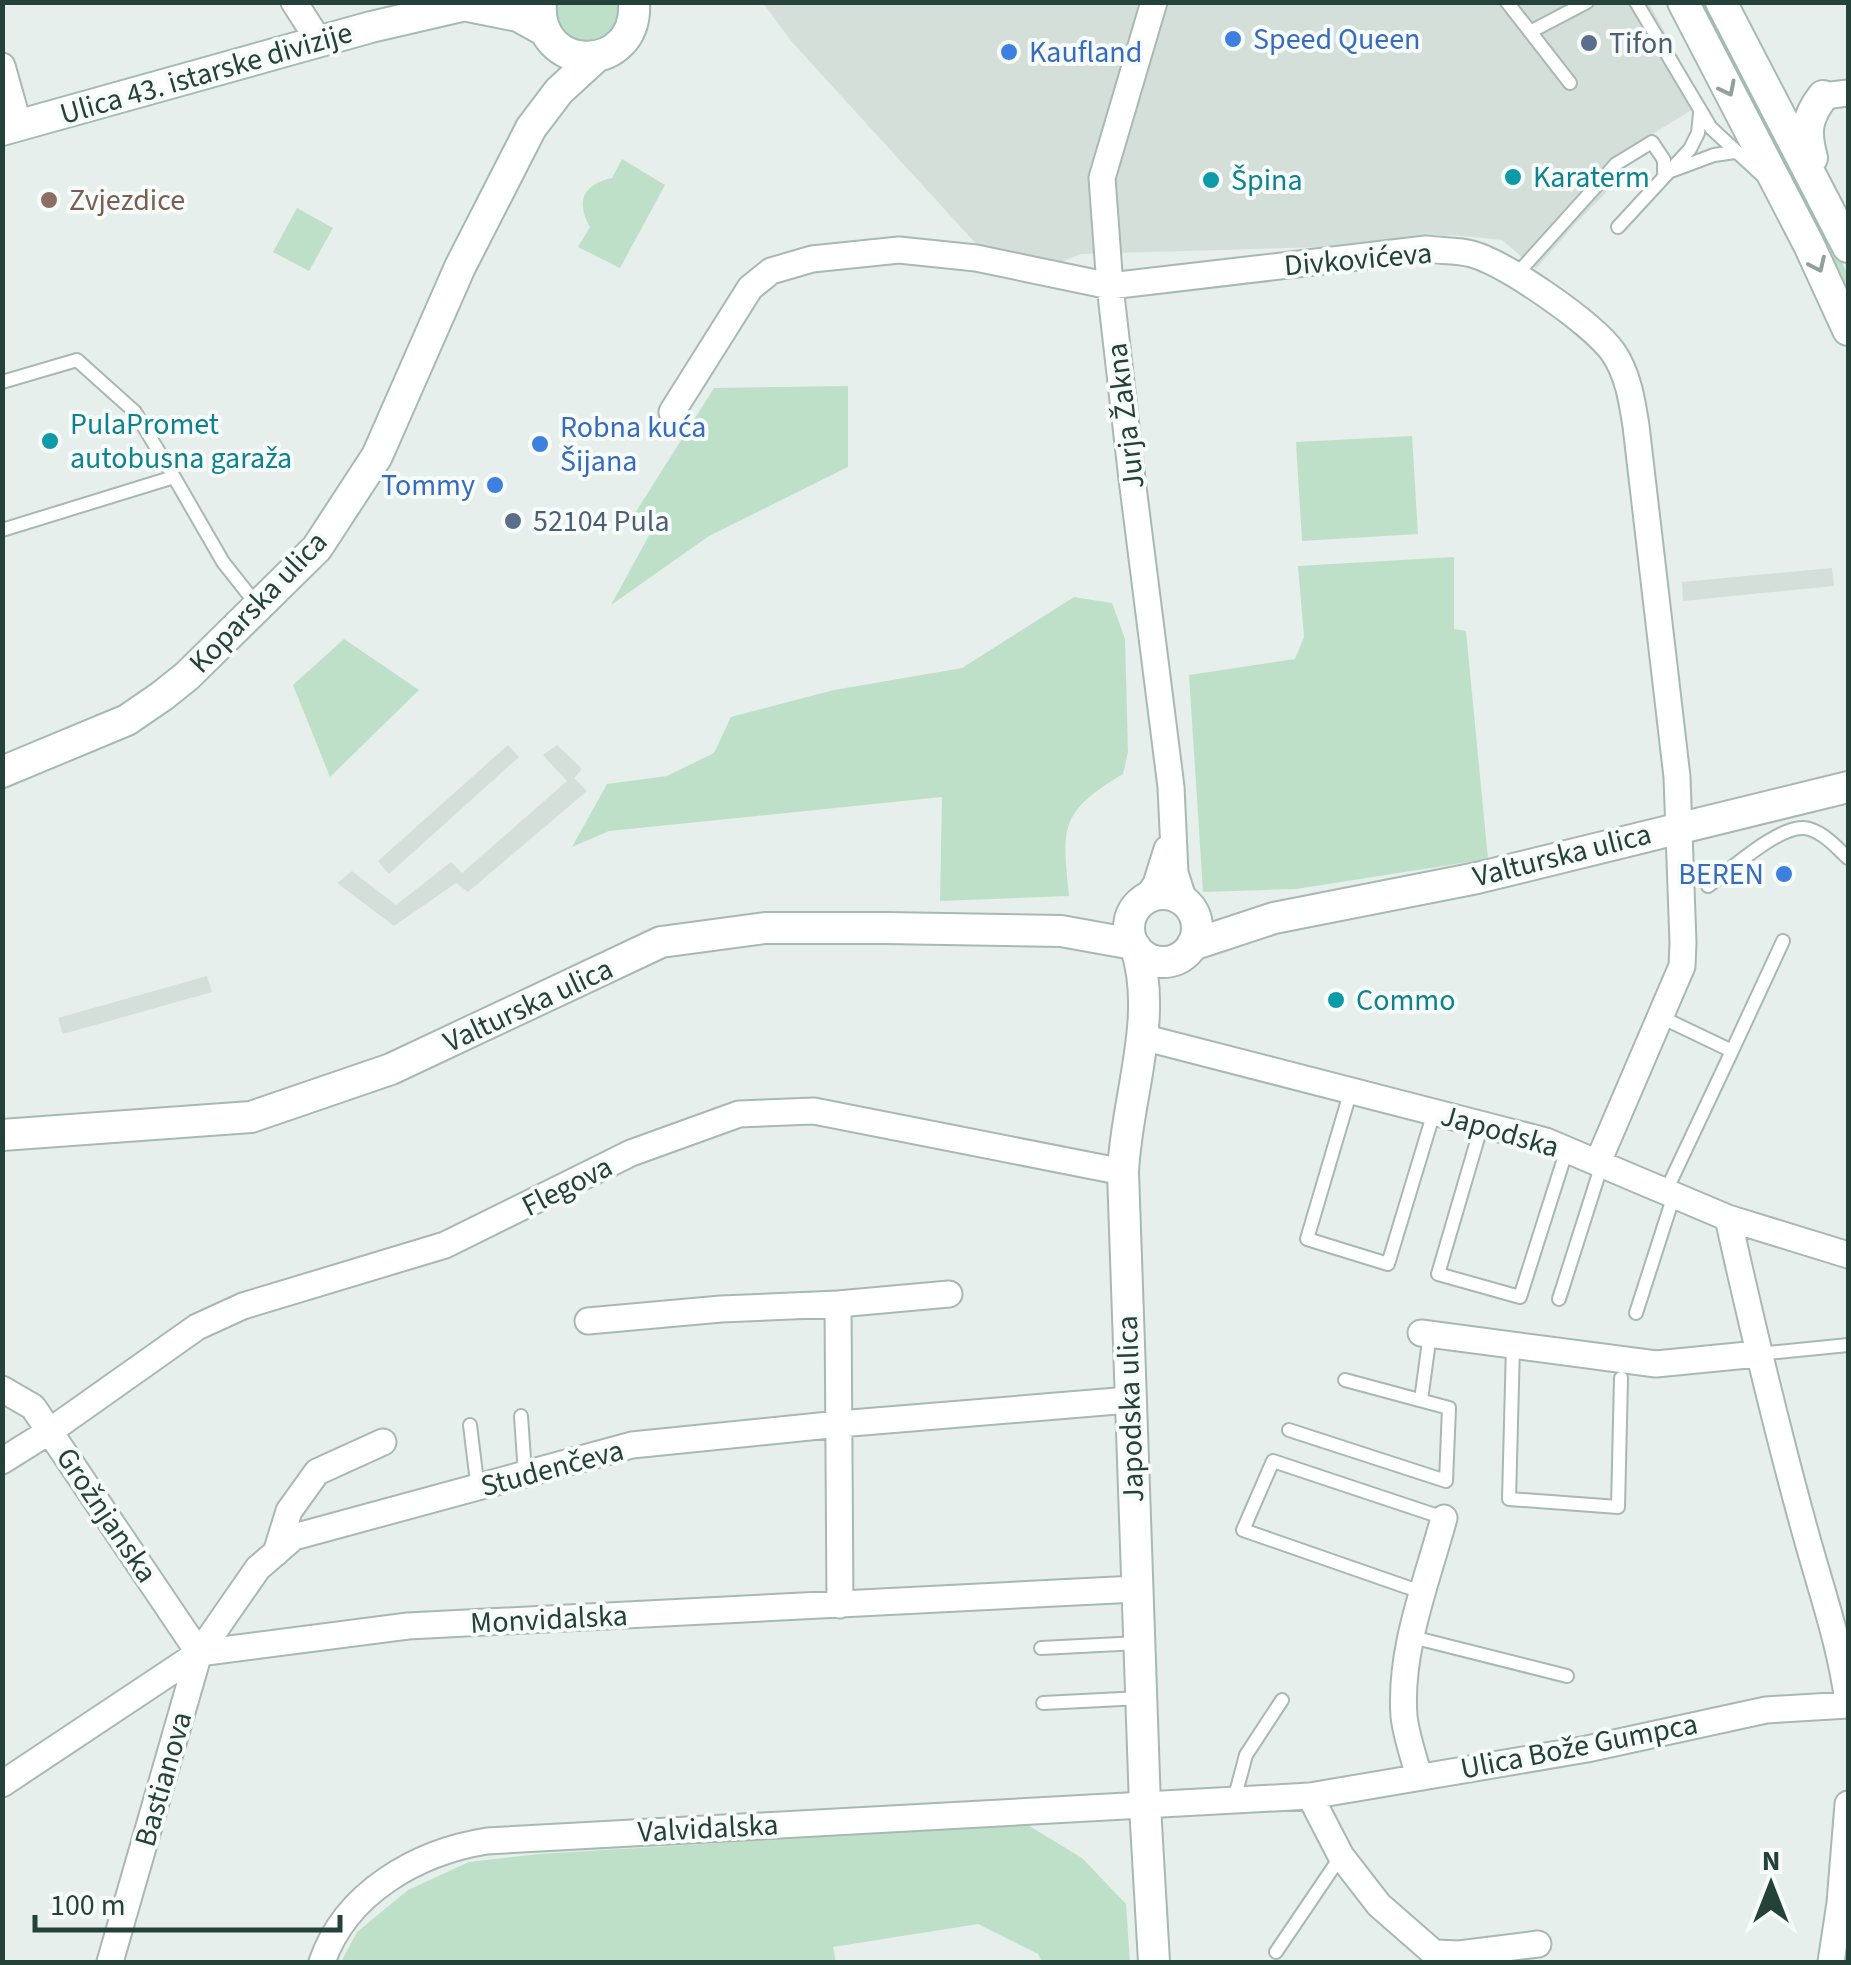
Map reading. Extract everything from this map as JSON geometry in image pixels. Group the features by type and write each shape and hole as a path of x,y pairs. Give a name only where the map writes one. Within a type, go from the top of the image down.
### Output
{"street":[{"path":"294,2 319,41"},
{"name":"Koparska ulica","path":"531,128 559,91 596,57 626,38 633,22 634,2"},
{"name":"Jurja Žakna","path":"1154,2 1102,178 1110,286 1172,787 1175,873 1187,904"},
{"path":"1683,2 1783,194 1848,330"},
{"path":"1721,2 1848,247"},
{"name":"Ulica 43. istarske divizije","path":"11,128 319,41 473,4 545,24 570,54 596,57"},
{"name":"Koparska ulica","path":"2,772 128,720 187,676 316,548 370,469 460,267 531,128 543,91 545,24"},
{"path":"2,66 11,128"},
{"path":"1764,82 1782,91 1836,95"},
{"path":"1821,190 1806,136 1807,122 1836,95"},
{"name":"Divkovićeva","path":"672,412 750,288 771,270 812,260 898,250 976,258 1110,286 1426,249 1473,254 1516,275 1597,335 1612,350 1630,391 1675,750 1682,966 1600,1163"},
{"name":"Valturska ulica","path":"1184,952 1274,918 1478,878 1848,786"},
{"name":"Jurja Žakna","path":"1142,902 1156,884 1172,835"},
{"path":"1165,894 1187,904 1197,926 1184,952 1154,961 1134,946 1129,923 1142,902 1165,894"},
{"name":"Valturska ulica","path":"1060,931 1111,919 1142,902"},
{"name":"Valturska ulica","path":"1187,904 1235,916 1274,918"},
{"name":"Valturska ulica","path":"2,1134 251,1117 391,1070 661,942 765,928 1060,931 1134,946"},
{"name":"Japodska ulica","path":"1134,946 1141,964 1144,1025 1126,1125 1123,1172 1136,1589 1154,1962"},
{"name":"Japodska ulica","path":"1144,1025 1184,952"},
{"name":"Japodska","path":"1144,1025 1351,1090 1566,1149 1728,1218 1848,1255"},
{"name":"Flegova","path":"2,1461 50,1432 196,1327 243,1306 444,1245 631,1154 738,1114 814,1111 1123,1172"},
{"name":"Ulica Bože Gumpca","path":"1310,1796 1587,1749 1766,1710 1848,1704 1842,1653 1820,1589 1758,1354 1728,1218"},
{"path":"588,1321 949,1294"},
{"path":"838,1304 840,1604"},
{"path":"1426,1334 1656,1364 1758,1354"},
{"name":"Grožnjanska","path":"2,1388 33,1407 200,1653"},
{"name":"Studenčeva","path":"200,1653 258,1568 294,1538 524,1474 632,1445 1129,1400"},
{"name":"Studenčeva","path":"276,1553 289,1512 317,1472 383,1442"},
{"path":"1419,1777 1404,1720 1404,1681 1444,1518"},
{"name":"Monvidalska","path":"2,1784 200,1653 408,1626 1136,1589"},
{"name":"Bastianova","path":"110,1962 200,1653"},
{"path":"1145,1806 1310,1796 1340,1856 1379,1905 1434,1953 1459,1954 1538,1944"},
{"path":"1837,1958 1848,1804"},
{"name":"Valvidalska","path":"322,1962 346,1916 370,1893 412,1864 454,1846 990,1811 1145,1806"}],"lane":[{"path":"1507,2 1570,82"},
{"path":"1530,32 1588,2"},
{"path":"1636,2 1717,136 1783,194"},
{"path":"1618,226 1690,148 1698,133 1700,113"},
{"path":"1516,275 1616,164 1652,142 1664,160 1664,173"},
{"path":"1664,173 1714,155 1735,152"},
{"path":"2,382 76,360 135,412 223,562 258,606"},
{"path":"2,530 174,477"},
{"path":"1708,886 1780,835 1803,828 1826,838 1848,858"},
{"path":"1636,1314 1670,1193 1784,941"},
{"path":"1660,1017 1732,1051"},
{"path":"1351,1090 1307,1239 1388,1264 1434,1112"},
{"path":"1482,1124 1438,1274 1520,1297 1566,1149"},
{"path":"1559,1299 1600,1163"},
{"path":"1421,1400 1426,1334"},
{"path":"1758,1354 1848,1345"},
{"path":"1513,1346 1508,1499 1618,1507 1621,1378"},
{"path":"1289,1430 1446,1481 1450,1408 1345,1380"},
{"path":"521,1416 524,1474"},
{"path":"470,1425 481,1487"},
{"path":"1424,1594 1243,1530 1273,1461 1444,1518"},
{"path":"1412,1637 1567,1676"},
{"path":"1041,1648 1139,1643"},
{"path":"1043,1703 1142,1698"},
{"path":"1234,1801 1246,1755 1282,1700"},
{"path":"1276,1952 1340,1856"}],"shaded area":[{"path":"763,3 1649,3 1703,103 1615,157 1627,171 1536,269 1502,240 1451,235 1320,247 1081,254 1061,262 978,246 792,42"},
{"path":"1832,568 1834,586 1683,601 1682,582"},
{"path":"508,745 519,757 389,874 378,861"},
{"path":"557,745 582,769 574,778 587,791 468,892 456,883 394,926 337,883 352,871 396,905 451,862 462,873 567,781 543,755"},
{"path":"207,976 212,992 63,1034 58,1018"}],"green space":[{"path":"552,2 620,3 621,13 611,36 587,46 563,38"},
{"path":"1697,3 1707,3 1806,188 1848,275 1848,305"},
{"path":"622,159 665,185 620,268 578,247 590,227 583,209 585,195 595,185 612,178"},
{"path":"297,208 333,228 309,271 273,252"},
{"path":"848,386 848,467 709,536 611,605 652,530 632,518 714,388"},
{"path":"1412,436 1418,534 1302,541 1296,442"},
{"path":"1454,557 1454,629 1466,631 1488,859 1296,889 1203,892 1189,675 1295,659 1304,637 1298,566"},
{"path":"1074,597 1112,603 1125,639 1128,752 1123,774 1087,799 1069,823 1065,853 1069,896 940,901 942,797 609,831 572,847 607,784 667,776 714,753 731,717 834,690 962,668"},
{"path":"344,639 419,690 330,777 293,685"},
{"path":"1026,1824 1082,1858 1126,1904 1130,1962 1042,1962 1038,1954 978,1924 833,1947 836,1962 341,1962 357,1932 408,1890 469,1862 539,1854"}],"place":[{"name":"Speed Queen","path":"1233,39"},
{"name":"Tifon","path":"1589,43"},
{"name":"Kaufland","path":"1009,52"},
{"name":"Karaterm","path":"1513,177"},
{"name":"Špina","path":"1211,180"},
{"name":"Zvjezdice","path":"49,200"},
{"name":"PulaPromet autobusna garaža","path":"50,441"},
{"name":"Robna kuća Šijana","path":"540,444"},
{"name":"Tommy","path":"495,485"},
{"name":"52104 Pula","path":"513,521"},
{"name":"BEREN","path":"1784,874"},
{"name":"Commo","path":"1336,1000"}]}
